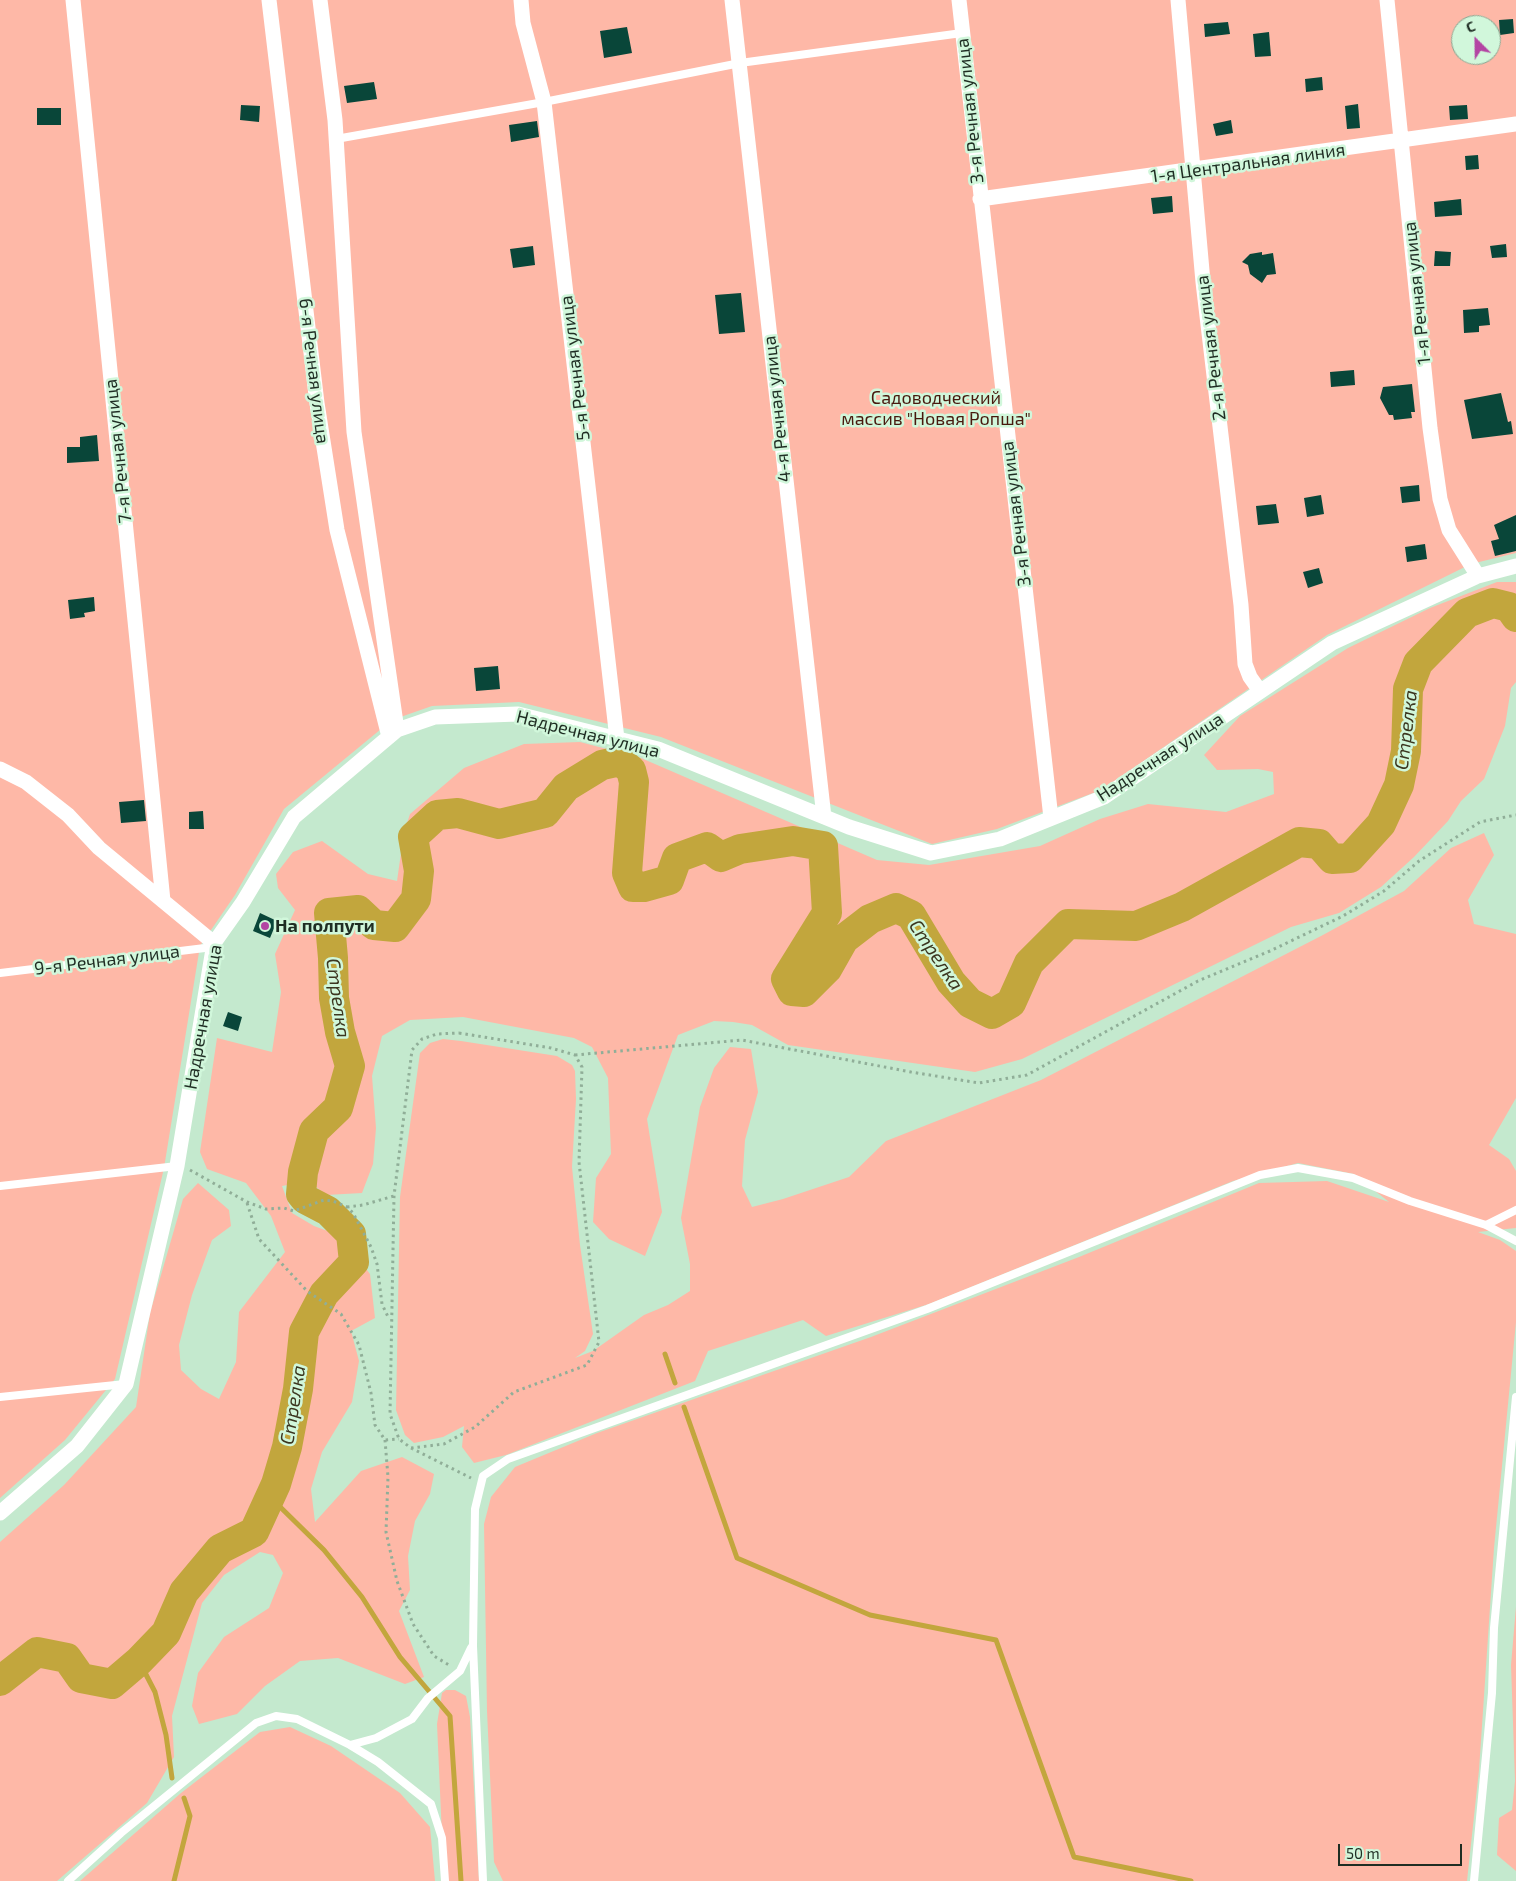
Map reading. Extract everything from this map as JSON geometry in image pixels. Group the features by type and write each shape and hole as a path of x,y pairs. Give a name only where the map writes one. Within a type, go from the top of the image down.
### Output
{"street":[{"name":"7-я Речная улица","path":"73,0 163,901"},
{"name":"6-я Речная улица","path":"269,0 316,403 336,520 393,733"},
{"name":"6-я Речная улица","path":"320,0 336,139 354,432 393,733"},
{"name":"5-я Речная улица","path":"521,0 523,23 544,102 617,739"},
{"name":"4-я Речная улица","path":"732,0 824,817"},
{"name":"3-я Речная улица","path":"959,0 1051,818"},
{"name":"2-я Речная улица","path":"1178,0 1203,282 1241,605 1245,664 1250,677 1260,691"},
{"name":"1-я Речная улица","path":"1387,0 1430,428 1440,499 1449,530 1478,576"},
{"name":"1-я Центральная линия","path":"980,199 1402,142 1516,124"},
{"name":"Надречная улица","path":"0,1513 77,1446 126,1384 177,1166 214,945 243,902 294,817 393,733 435,717 518,714 658,749 849,827 932,853 1000,839 1104,797 1332,643 1478,576 1516,566"},
{"path":"0,769 26,782 68,815 99,848 214,945"}],"lane":[{"path":"336,139 544,102 740,63 962,33"},
{"name":"9-я Речная улица","path":"0,973 214,945"},
{"path":"0,1186 177,1166"},
{"path":"483,1881 472,1646 475,1510 483,1476 508,1459 927,1309 1260,1175 1298,1168 1353,1178 1410,1201 1486,1225 1516,1241"},
{"path":"1486,1225 1516,1210"},
{"path":"0,1397 126,1384"},
{"path":"1474,1881 1492,1693 1494,1628 1516,1397"},
{"path":"350,1745 376,1738 412,1719 428,1698 460,1670 472,1646"},
{"path":"68,1881 121,1833 256,1723 276,1716 297,1719 350,1745 378,1762 431,1804 442,1838 444,1881"}],"path":[{"path":"482,1483 411,1448 399,1439 390,1414 390,1320 394,1196 412,1050 422,1039 437,1034 459,1033 551,1048 575,1056 742,1040 911,1072 979,1082 1027,1075 1198,981 1270,951 1343,916 1384,890 1419,861 1480,822 1516,815"},
{"path":"411,1448 444,1444 475,1427 514,1392 587,1365 599,1342 579,1162 582,1067 575,1056"},
{"path":"177,1166 194,1172 247,1202 266,1210 284,1208 294,1211 324,1200 333,1200 346,1207 353,1213 378,1264 382,1304 390,1320"},
{"path":"346,1207 362,1205 394,1196"},
{"path":"247,1202 259,1239 307,1291 342,1314 359,1345 371,1393 375,1425 385,1440 388,1478 386,1532 397,1582 413,1624 434,1656 460,1670"},
{"path":"385,1440 399,1439"}],"green space":[{"name":"Садоводческий массив \"Новая Ропша\"","path":"0,0 1516,0 1516,553 1471,564 1327,635 1101,790 997,829 932,844 661,737 519,702 432,706 392,720 284,809 235,895 200,946 164,1168 115,1379 65,1440 0,1498"},
{"path":"1497,582 1516,582 1516,682 1511,688 1505,726 1484,779 1461,801 1448,821 1414,857 1381,887 1339,913 1291,927 1022,1059 975,1072 788,1045 752,1025 733,1022 714,1021 678,1035 647,1119 662,1212 645,1256 609,1239 593,1222 596,1178 611,1154 608,1078 592,1047 574,1038 463,1017 410,1020 382,1036 372,1076 376,1128 373,1164 362,1193 326,1195 309,1181 282,1186 292,1213 314,1226 341,1236 370,1274 375,1318 351,1331 359,1361 352,1402 322,1452 311,1489 315,1522 361,1471 402,1457 434,1474 430,1494 415,1521 408,1556 410,1590 399,1611 424,1677 405,1684 338,1658 300,1661 265,1686 237,1714 199,1724 192,1706 198,1673 224,1637 269,1608 283,1573 273,1555 260,1552 224,1575 202,1603 172,1716 174,1757 147,1803 57,1881 0,1881 0,1542 64,1485 136,1407 150,1313 183,1199 198,1183 229,1210 231,1226 212,1240 192,1295 179,1345 181,1370 201,1389 219,1399 236,1362 239,1312 285,1252 271,1216 246,1183 207,1169 200,1152 217,1038 272,1052 281,992 275,954 295,910 278,888 276,874 293,852 322,841 368,874 397,881 404,832 410,814 464,768 524,744 580,742 641,758 877,860 929,865 1040,846 1100,819 1148,804 1226,812 1274,794 1273,772 1258,769 1217,770 1204,755 1240,716 1348,648 1430,608"},
{"path":"1484,833 1494,855 1468,900 1474,924 1516,934 1516,1098 1489,1145 1509,1159 1516,1171 1516,1228 1478,1232 1500,1240 1516,1251 1516,1322 1494,1548 1479,1770 1467,1881 503,1881 494,1862 487,1711 484,1524 491,1497 515,1467 597,1433 871,1337 1079,1257 1259,1183 1327,1181 1389,1202 1354,1174 1298,1163 1233,1181 929,1304 826,1336 803,1320 708,1351 695,1381 506,1455 474,1463 462,1447 464,1426 443,1437 414,1443 405,1435 396,1410 400,1197 420,1053 430,1043 443,1039 557,1056 572,1065 575,1071 576,1099 572,1167 580,1245 593,1334 585,1351 575,1358 593,1351 644,1315 668,1305 690,1291 690,1264 681,1218 700,1107 714,1068 730,1047 751,1049 758,1092 745,1140 742,1186 752,1207 783,1199 849,1177 886,1141 1041,1080 1321,936 1404,891 1451,848"},
{"path":"1516,1607 1516,1871 1497,1855 1499,1818 1512,1810 1515,1781 1511,1665"},
{"path":"446,1690 455,1690 466,1696 470,1717 479,1881 444,1881 437,1724 442,1693"},
{"path":"290,1727 331,1746 400,1793 430,1827 435,1881 80,1881 181,1793 260,1732"}],"building":[{"path":"1513,19 1514,33 1501,35 1501,20"},
{"path":"1228,22 1230,34 1205,37 1204,24"},
{"path":"627,27 632,53 604,58 600,31"},
{"path":"1269,32 1271,56 1255,57 1253,34"},
{"path":"1322,77 1323,90 1306,92 1305,79"},
{"path":"374,82 377,99 347,103 344,86"},
{"path":"1358,104 1360,128 1347,129 1345,106"},
{"path":"241,105 260,106 259,122 240,120"},
{"path":"1467,105 1468,119 1450,120 1449,106"},
{"path":"37,108 61,108 61,125 37,125"},
{"path":"1231,120 1233,133 1216,136 1213,124"},
{"path":"537,121 539,137 511,142 509,125"},
{"path":"1478,155 1479,169 1466,170 1465,156"},
{"path":"1172,196 1173,212 1153,214 1151,198"},
{"path":"1461,199 1462,215 1435,217 1434,202"},
{"path":"1506,244 1507,257 1492,258 1490,246"},
{"path":"533,246 535,265 513,268 510,249"},
{"path":"1435,251 1451,252 1450,266 1434,266"},
{"path":"1262,252 1262,255 1273,253 1276,274 1267,275 1262,283 1250,274 1248,265 1242,262 1250,254"},
{"path":"741,293 745,332 719,334 715,295"},
{"path":"1488,308 1490,325 1479,326 1479,332 1464,333 1463,310"},
{"path":"1354,370 1355,385 1331,387 1330,372"},
{"path":"1412,384 1415,412 1411,412 1412,418 1394,420 1393,415 1389,415 1380,398 1383,387"},
{"path":"1501,393 1508,422 1511,421 1513,434 1472,439 1464,400"},
{"path":"97,435 99,461 67,463 67,447 80,447 80,437"},
{"path":"1419,485 1420,501 1402,503 1400,487"},
{"path":"1321,495 1324,514 1307,517 1304,498"},
{"path":"1276,504 1279,523 1258,525 1256,506"},
{"path":"1516,515 1516,551 1495,556 1491,541 1499,539 1494,525"},
{"path":"1425,544 1427,559 1407,562 1405,547"},
{"path":"1319,568 1323,583 1308,588 1303,572"},
{"path":"94,597 95,611 84,613 85,617 70,619 68,600"},
{"path":"498,666 500,689 476,691 474,668"},
{"path":"144,800 146,821 121,823 119,802"},
{"path":"203,811 204,829 189,829 189,812"},
{"path":"260,913 277,921 270,938 253,931"},
{"path":"228,1012 242,1017 238,1031 223,1026"}],"waterway":[{"name":"Стрелка","path":"0,1681 37,1652 67,1658 81,1678 112,1684 139,1661 166,1633 184,1592 220,1549 254,1532 276,1484 287,1447 298,1389 304,1332 324,1294 354,1262 351,1234 328,1211 305,1199 301,1194 303,1172 314,1131 338,1108 350,1066 340,1032 334,998 329,913 358,910 374,925 395,927 416,899 419,871 413,837 437,815 458,813 499,824 545,813 566,787 602,765 620,761 631,770 634,782 627,873 633,887 644,887 669,880 677,858 707,847 721,857 740,849 793,841 823,846 827,913 786,979 792,991 804,992 827,969 844,939 870,919 896,908 911,915 951,982 970,1003 992,1014 1011,1003 1029,963 1068,924 1136,926 1182,907 1299,842 1319,844 1332,859 1350,858 1381,824 1399,785 1406,751 1408,689 1418,663 1467,613 1493,603 1509,607 1516,617"},
{"path":"665,1354 675,1383"},
{"path":"684,1407 737,1558 870,1615 996,1640 1074,1857 1191,1881"},
{"path":"270,1497 324,1550 362,1597 400,1657 450,1716 461,1881"},
{"path":"139,1661 155,1692 166,1735 172,1778"},
{"path":"174,1881 190,1816 184,1798"}],"place":[{"name":"На полпути","path":"265,926"}]}
